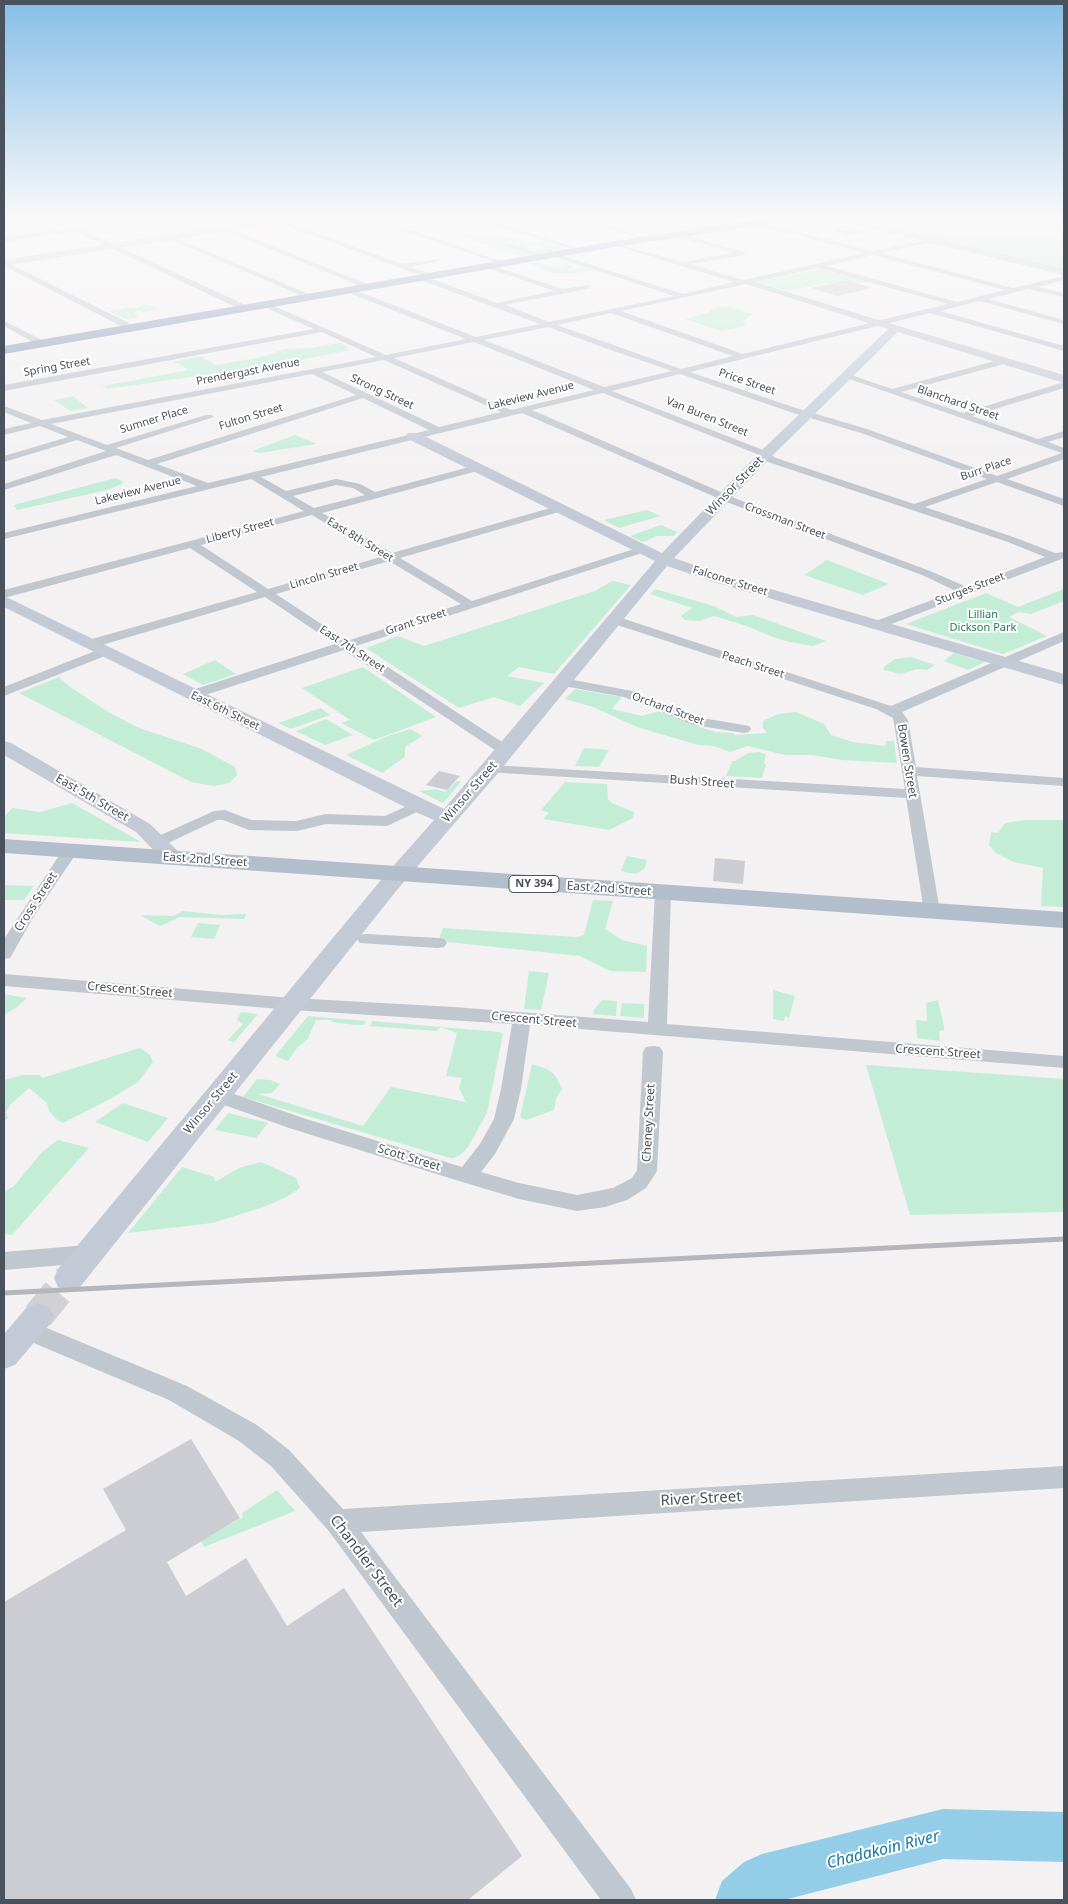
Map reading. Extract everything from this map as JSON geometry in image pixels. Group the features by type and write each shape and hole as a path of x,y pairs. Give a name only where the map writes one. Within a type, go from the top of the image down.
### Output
{"highway":[{"path":"4,350 239,308"}],"main road":[{"name":"East 2nd Street","path":"4,846 70,851 166,850 398,875 1064,920"}],"street":[{"path":"92,308 132,328"},
{"path":"273,308 380,357 510,413"},
{"name":"Van Buren Street","path":"396,308 765,455 772,460 1060,556"},
{"name":"Price Street","path":"504,308 679,371 864,431 1064,503"},
{"name":"Prendergast Avenue","path":"4,432 40,423 316,373 380,357 474,340 627,308"},
{"path":"829,308 1064,379"},
{"name":"Lakeview Avenue","path":"4,536 937,308"},
{"path":"1013,308 1064,322"},
{"path":"929,310 1064,349"},
{"path":"612,311 741,356"},
{"path":"4,322 42,344"},
{"name":"Winsor Street","path":"69,1278 398,875 491,769 664,560 765,455 896,328"},
{"name":"Spring Street","path":"4,388 321,330"},
{"path":"892,392 1005,361"},
{"name":"Strong Street","path":"316,373 437,430"},
{"name":"Blanchard Street","path":"845,376 1064,451"},
{"path":"963,416 1064,386"},
{"name":"Fulton Street","path":"146,464 365,396"},
{"path":"4,409 206,486"},
{"name":"Crossman Street","path":"523,410 724,497 926,573 966,591"},
{"name":"Sumner Place","path":"110,450 209,417"},
{"path":"1039,442 1064,434"},
{"name":"Falconer Street","path":"413,436 664,560 720,579 1064,680"},
{"path":"4,458 77,437"},
{"path":"4,487 110,450"},
{"name":"Burr Place","path":"916,507 1064,456"},
{"name":"Liberty Street","path":"4,594 195,546 477,468"},
{"name":"East 8th Street","path":"251,476 470,604"},
{"path":"285,495 326,483 350,484 368,479"},
{"path":"350,484 375,496"},
{"name":"Lincoln Street","path":"4,692 97,648 265,593 558,508"},
{"name":"East 7th Street","path":"195,546 506,751"},
{"name":"Grant Street","path":"191,695 641,550"},
{"name":"Sturges Street","path":"877,625 1060,556"},
{"name":"East 6th Street","path":"4,601 191,695 418,806 447,818"},
{"name":"Peach Street","path":"615,620 892,711"},
{"name":"Bowen Street","path":"932,911 901,720 892,711 1064,636"},
{"name":"Orchard Street","path":"563,682 628,694 699,722 744,729"},
{"name":"East 5th Street","path":"4,747 126,818 166,850"},
{"name":"Bush Street","path":"491,769 912,794"},
{"path":"910,771 1064,782"},
{"path":"166,850 214,816 226,815 249,825 297,826 326,819 383,822 391,820 418,806"},
{"name":"Cross Street","path":"4,954 26,916 70,851"},
{"path":"657,1030 663,893"},
{"path":"366,939 438,943"},
{"name":"Crescent Street","path":"4,980 292,1004 454,1013 1064,1062"},
{"path":"466,1176 488,1149 504,1119 511,1089 522,1019"},
{"name":"Cheney Street","path":"605,1199 620,1194 640,1182 647,1171 653,1052"},
{"name":"Scott Street","path":"217,1095 296,1123 466,1176 519,1190 577,1202 605,1199"},
{"path":"4,1261 87,1254"},
{"path":"4,1356 32,1322"},
{"name":"Chandler Street","path":"32,1322 178,1392 248,1433 280,1458 337,1522 619,1899"},
{"name":"River Street","path":"337,1522 1064,1477"}],"green space":[{"path":"127,308 140,309 138,308 160,309 143,312 137,310 134,313 140,317 125,319 109,311"},
{"path":"731,308 753,314 742,322 745,323 745,326 721,331 685,319 711,312 708,310"},
{"path":"340,343 349,347 346,351 223,375 219,373 107,389 102,386 189,370 177,363 171,362 200,356 216,365 262,357 284,349 310,348"},
{"path":"73,396 88,408 70,411 54,400"},
{"path":"295,435 317,444 259,453 252,451"},
{"path":"115,478 123,481 122,484 107,490 17,510 14,505"},
{"path":"647,510 660,516 619,528 604,520"},
{"path":"661,525 677,532 674,536 657,536 643,542 630,536"},
{"path":"827,560 889,584 863,595 804,575"},
{"path":"612,581 631,585 554,674 519,667 507,676 544,683 520,706 494,697 459,708 366,648 398,636 424,646 595,591"},
{"path":"655,589 714,606 736,617 753,615 826,641 813,646 790,642 714,616 699,621 685,620 681,616 692,608 650,594"},
{"name":"Lillian Dickson Park","path":"1064,589 1064,601 1031,614 1018,612 1009,617 1047,636 1003,654 906,624 986,593 1018,607"},
{"path":"954,653 985,662 968,670 944,661"},
{"path":"911,657 935,665 927,670 917,669 900,674 884,670 884,667 895,659"},
{"path":"215,660 236,674 203,685 183,674"},
{"path":"363,667 436,717 374,740 341,723 350,720 302,688"},
{"path":"59,677 70,687 110,713 139,728 202,749 235,767 237,775 229,783 214,786 191,782 19,693"},
{"path":"575,689 622,697 612,709 642,716 660,711 702,728 716,732 733,733 735,735 767,733 763,728 763,721 778,714 796,712 824,724 831,735 853,742 885,746 886,741 894,741 897,763 842,760 813,755 785,755 748,746 730,752 714,746 698,745 637,727 593,707 565,699"},
{"path":"321,708 330,715 291,729 278,723"},
{"path":"326,719 353,735 325,745 296,731"},
{"path":"411,729 422,736 405,747 405,757 382,773 346,755 388,736"},
{"path":"584,748 609,750 599,767 575,766"},
{"path":"759,752 766,754 764,764 766,764 762,778 726,776 732,761 748,753"},
{"path":"457,781 461,782 443,803 419,791 436,789 445,792"},
{"path":"565,782 607,784 608,799 612,803 634,812 633,818 609,830 543,819 549,813 541,810"},
{"path":"72,803 141,842 4,833 4,817 12,808 40,812"},
{"path":"1026,820 1064,820 1064,907 1041,906 1043,868 1014,862 996,853 989,845 991,832 998,833 1005,823"},
{"path":"627,856 647,860 645,868 636,874 621,870"},
{"path":"4,885 34,886 24,900 4,900"},
{"path":"593,900 613,901 605,929 622,940 647,946 646,972 610,971 580,956 438,941 443,928 576,937 584,935"},
{"path":"183,911 222,915 246,914 244,919 180,917 160,926 140,915 173,916"},
{"path":"198,923 220,925 214,939 191,937"},
{"path":"529,971 549,973 541,1010 524,1009"},
{"path":"773,990 795,996 789,1018 785,1016 784,1021 773,1019"},
{"path":"4,994 27,998 4,1015"},
{"path":"602,1000 617,1001 616,1016 593,1014"},
{"path":"938,1000 944,1027 944,1030 939,1031 940,1041 917,1038 916,1020 927,1021 926,1003"},
{"path":"622,1003 644,1004 644,1018 620,1016"},
{"path":"241,1012 258,1014 234,1042 228,1040 243,1024 237,1020"},
{"path":"308,1016 366,1021 364,1025 355,1025 333,1022 331,1020 316,1020 308,1039 297,1048 288,1061 277,1057 276,1055"},
{"path":"372,1021 441,1027 437,1031 370,1026"},
{"path":"441,1027 500,1032 503,1034 487,1113 468,1147 454,1158 243,1097 257,1079 270,1080 280,1084 272,1093 258,1094 363,1126 391,1087 466,1102 459,1088 462,1078 446,1076 457,1033"},
{"path":"140,1048 150,1055 153,1062 138,1082 110,1099 63,1123 56,1119 49,1111 47,1103 29,1088 10,1105 6,1112 8,1118 4,1121 4,1080 23,1075 40,1075 42,1078"},
{"path":"532,1064 547,1069 555,1075 562,1089 556,1099 554,1110 526,1120 520,1117"},
{"path":"866,1065 1064,1079 1064,1212 910,1215"},
{"path":"123,1103 168,1118 148,1142 95,1122"},
{"path":"228,1113 268,1123 256,1138 215,1130"},
{"path":"58,1140 89,1148 12,1235 4,1234 4,1192 14,1186 42,1152"},
{"path":"261,1162 296,1178 300,1188 264,1207 212,1223 128,1233 182,1167 214,1177 215,1182 239,1168"},
{"path":"277,1490 295,1511 204,1547 201,1541 243,1517 242,1513"}],"building":[{"path":"439,771 460,776 447,790 426,785"},
{"path":"715,858 745,861 743,884 713,881"},
{"path":"191,1439 240,1518 167,1562 186,1596 246,1558 287,1626 344,1588 522,1856 468,1900 4,1900 4,1602 126,1530 103,1489"}],"waterway":[{"name":"Chadakoin River","path":"741,1900 762,1880 943,1834 1064,1837"}],"tunnel":[{"path":"38,1316 69,1278"}],"railway":[{"path":"4,1293 1064,1239"}]}
